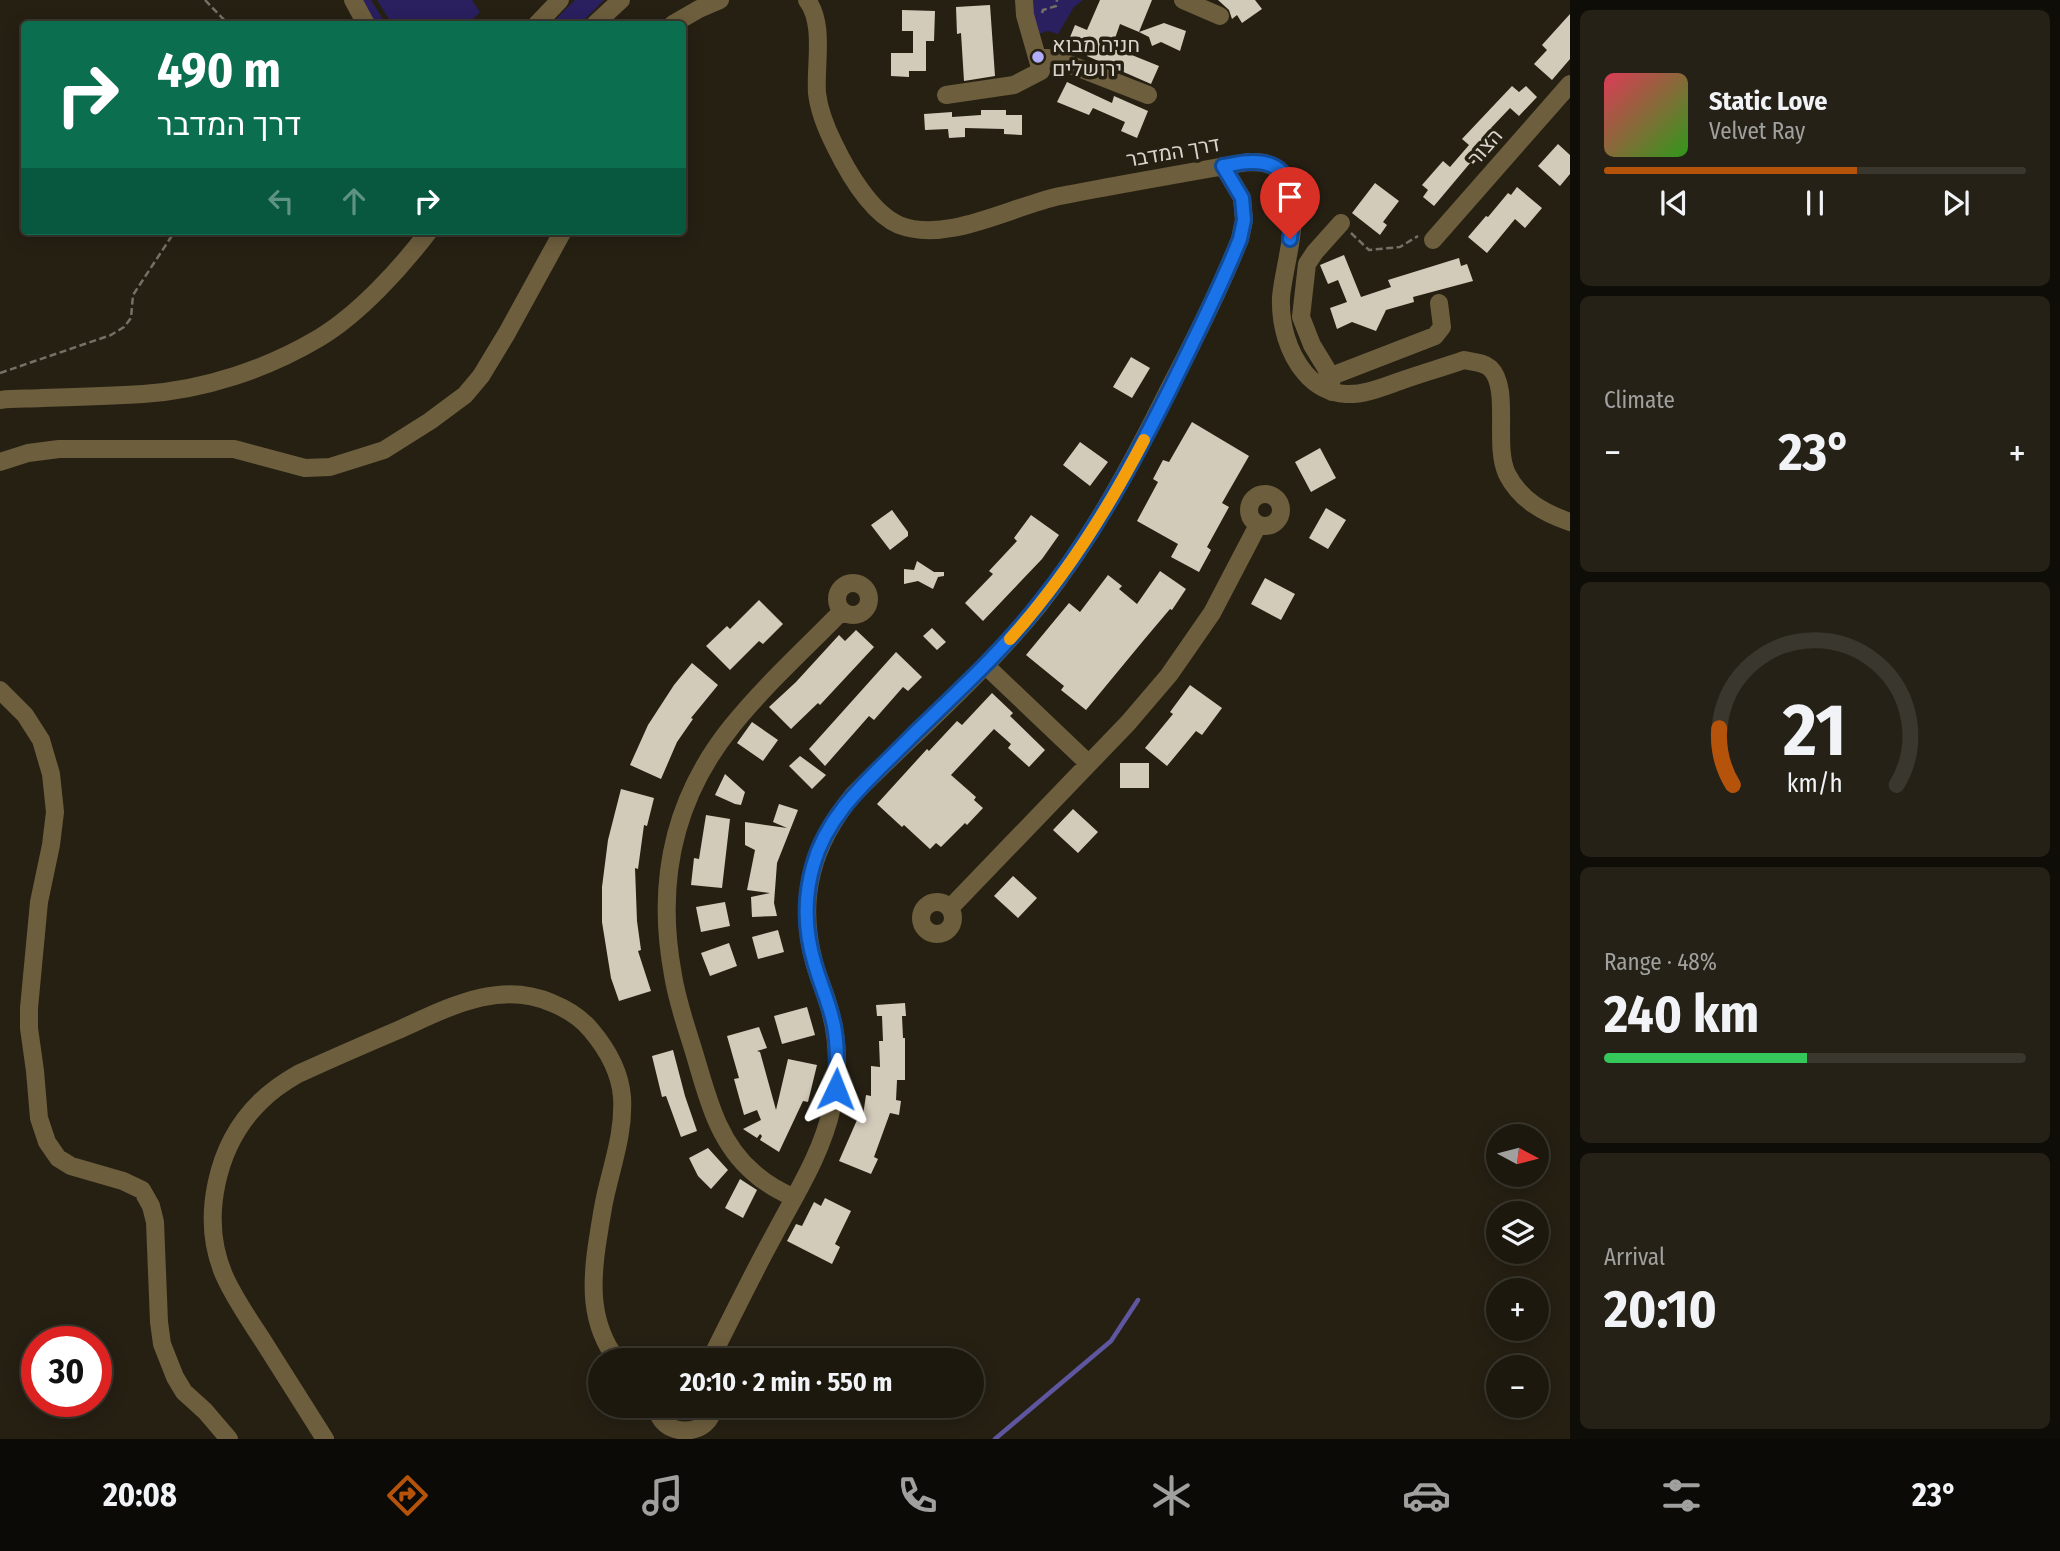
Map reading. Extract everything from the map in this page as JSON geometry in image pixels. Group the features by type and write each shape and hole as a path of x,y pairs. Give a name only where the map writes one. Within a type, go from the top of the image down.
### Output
{"street":[{"path":"353,0 364,21"},
{"path":"540,21 560,0"},
{"path":"598,21 621,0"},
{"path":"678,21 720,0"},
{"name":"דרך המדבר","path":"807,0 812,6 819,38 816,55 817,93 821,116 834,145 868,201 884,217 902,226 928,230 955,226 1056,197 1248,162 1265,163 1277,169 1287,179 1294,212 1281,298 1283,325 1298,365 1315,384 1330,385"},
{"path":"1024,0 1025,15 1039,64"},
{"path":"1183,0 1220,16"},
{"path":"946,95 1014,85 1039,64 1056,59 1148,95"},
{"name":"הצור","path":"1433,240 1570,85"},
{"path":"716,1348 808,1172 826,1130 834,1099 837,1069 834,1028 815,964 807,923 809,883 829,827 854,794 985,665 1038,606 1091,532 1137,453 1197,334 1240,239 1244,220 1242,198 1223,166"},
{"path":"1330,385 1326,368 1301,317 1307,264 1341,223"},
{"path":"0,400 178,391 246,371 284,356 320,337 359,307 383,284 426,235"},
{"path":"0,462 28,453 59,449 234,449 305,468 330,467 384,450 430,422 465,395 481,376 561,235"},
{"path":"1330,385 1435,335 1442,327 1439,303"},
{"path":"1330,385 1349,394 1375,390 1464,360 1490,368 1499,383 1500,453 1506,472 1527,501 1548,514 1570,522"},
{"path":"950,908 1150,698 1185,654 1224,592 1258,525"},
{"path":"794,1198 763,1181 746,1166 730,1147 712,1111 673,977 666,919 668,874 673,842 683,812 695,782 712,754 753,701 842,611"},
{"path":"985,665 1088,763"},
{"path":"0,690 25,715 41,740 51,774 55,813 38,902 29,1008 39,1118 47,1142 58,1158 71,1166 123,1181 142,1190 151,1206 155,1222 162,1344 184,1392 229,1439"},
{"path":"325,1439 236,1300 223,1273 213,1220 214,1194 220,1169 229,1145 242,1123 277,1087 298,1074 444,1009 486,995 514,993 541,998 566,1009 595,1034 615,1067 622,1094 622,1123 605,1199 592,1277 599,1326 611,1348"},
{"path":"659,1418 666,1431 686,1438 705,1429 712,1418"}],"path":[{"path":"205,0 225,21"},
{"path":"1029,29 1041,25 1043,10 1056,6 1057,0"},
{"path":"1341,223 1369,250 1400,247 1418,236 1433,240"},
{"path":"0,373 111,335 124,327 131,318 133,295 172,235"}],"shaded area":[{"path":"360,0 371,0 384,21 371,21"},
{"path":"377,0 472,0 480,12 471,21 390,21"},
{"path":"575,0 604,0 583,21 554,21"},
{"path":"1032,0 1083,0 1074,7 1058,34 1048,31 1038,34"}],"building":[{"path":"1100,0 1152,0 1139,32 1120,24 1112,47 1159,66 1151,84 1087,56 1089,50 1068,42 1075,25 1087,30"},
{"path":"1218,0 1255,0 1262,9 1242,23 1237,15 1232,19 1229,10"},
{"path":"990,5 995,76 964,81 961,33 957,34 956,7"},
{"path":"902,10 935,11 934,41 926,41 926,71 909,71 909,77 891,76 891,53 913,53 913,31 902,31"},
{"path":"1570,14 1570,59 1552,80 1534,64 1547,50 1542,45"},
{"path":"1164,23 1186,31 1180,51 1161,42 1152,46 1149,37 1139,32"},
{"path":"1067,82 1112,103 1114,96 1148,111 1137,138 1121,131 1125,122 1093,108 1089,115 1057,102"},
{"path":"1512,86 1519,92 1526,86 1537,97 1519,116 1510,108 1491,128 1499,135 1473,164 1471,162 1434,206 1423,197 1428,190 1422,185 1443,161 1450,167 1469,145 1462,139"},
{"path":"981,110 1006,110 1006,115 1022,115 1022,135 1004,134 1004,129 965,128 965,137 949,138 948,129 925,130 924,114 952,112 952,117 981,115"},
{"path":"1558,144 1570,155 1570,174 1560,186 1538,166"},
{"path":"1375,183 1399,201 1383,222 1387,225 1380,235 1352,213"},
{"path":"1517,187 1542,208 1525,228 1515,219 1487,253 1468,237 1508,193 1511,195"},
{"path":"1344,255 1361,297 1391,287 1388,280 1459,258 1461,266 1467,264 1473,281 1413,297 1414,302 1386,310 1376,331 1352,322 1337,329 1330,308 1347,302 1338,280 1328,284 1320,265"},
{"path":"1131,357 1150,368 1132,398 1113,387"},
{"path":"1192,422 1249,456 1222,503 1229,507 1207,547 1211,550 1199,572 1171,557 1178,544 1137,521 1158,482 1153,479 1163,460 1169,462"},
{"path":"1080,442 1108,462 1090,486 1063,465"},
{"path":"1320,448 1336,478 1311,492 1295,462"},
{"path":"1326,508 1346,520 1328,549 1309,538"},
{"path":"892,510 908,536 890,550 871,525"},
{"path":"1031,515 1059,535 1042,559 983,621 965,603 993,574 989,571 1017,541 1014,538"},
{"path":"917,561 934,572 944,572 944,576 938,577 933,589 918,581 904,584 904,569 914,570"},
{"path":"1160,571 1186,589 1172,610 1170,609 1086,710 1061,690 1064,686 1026,655 1069,603 1080,612 1108,575 1122,586 1119,589 1137,604"},
{"path":"1265,578 1295,594 1281,620 1251,604"},
{"path":"759,600 783,624 763,644 759,641 730,670 706,646 727,626 730,629"},
{"path":"932,628 946,642 937,650 923,636"},
{"path":"856,630 874,647 820,705 818,703 791,729 769,707 839,635 845,641"},
{"path":"896,652 922,677 908,691 903,687 874,720 869,716 825,766 809,749"},
{"path":"692,663 718,685 691,718 693,719 677,742 661,779 630,765 648,725"},
{"path":"1190,685 1222,708 1202,735 1196,731 1167,766 1145,748 1173,714 1170,712"},
{"path":"992,693 1013,713 1010,716 1045,750 1029,767 1008,748 1011,744 994,729 951,775 976,797 974,800 983,808 941,847 936,843 930,849 877,804 927,749 929,751 957,721 962,725"},
{"path":"752,722 778,740 763,761 737,743"},
{"path":"800,756 826,775 812,789 789,766"},
{"path":"1120,763 1149,763 1149,788 1120,788"},
{"path":"725,774 745,792 741,805 715,795"},
{"path":"621,789 654,798 647,826 644,825 638,869 635,868 641,950 638,951 651,991 619,1001 611,978 602,922 602,887 608,840"},
{"path":"779,804 798,810 777,863 774,903 777,916 752,917 751,897 770,893 747,890 755,850 745,845 745,822 787,828 773,822"},
{"path":"1073,809 1098,832 1078,853 1053,830"},
{"path":"706,815 730,819 722,888 691,885 694,858 699,859"},
{"path":"1013,876 1037,898 1018,918 994,896"},
{"path":"725,902 730,926 701,932 696,907"},
{"path":"778,930 784,952 758,959 752,937"},
{"path":"729,943 737,966 710,976 701,953"},
{"path":"905,1003 906,1016 902,1016 905,1080 897,1080 896,1100 901,1101 899,1115 890,1113 874,1157 878,1159 871,1174 839,1161 857,1120 862,1122 866,1095 871,1096 871,1066 880,1067 882,1016 877,1016 876,1005"},
{"path":"807,1007 815,1035 782,1044 774,1016"},
{"path":"759,1027 767,1048 757,1051 760,1052 776,1110 788,1059 817,1065 808,1102 803,1101 779,1152 760,1140 760,1134 757,1138 743,1129 761,1120 757,1110 744,1115 734,1079 739,1078 727,1036"},
{"path":"673,1050 697,1131 681,1137 666,1096 662,1097 652,1056"},
{"path":"708,1148 728,1170 711,1189 698,1176 689,1158"},
{"path":"740,1179 757,1190 743,1218 725,1208"},
{"path":"825,1198 851,1211 835,1244 840,1247 832,1264 787,1241 796,1224 802,1226 814,1202 821,1206"}],"waterway":[{"path":"995,1439 1111,1341 1138,1300"}],"slow traffic":[{"path":"1010,639 1083,545 1144,440"}],"place":[{"name":"חניה מבוא ירושלים","path":"1038,57"}],"route":[{"path":"836,1089 837,1048 834,1028 815,964 807,923 809,883 820,845 829,827 854,794 998,652 1038,606 1107,507 1179,370 1240,239 1244,220 1242,198 1223,166 1248,162 1265,163 1277,169 1287,179 1294,212 1290,239"}]}
